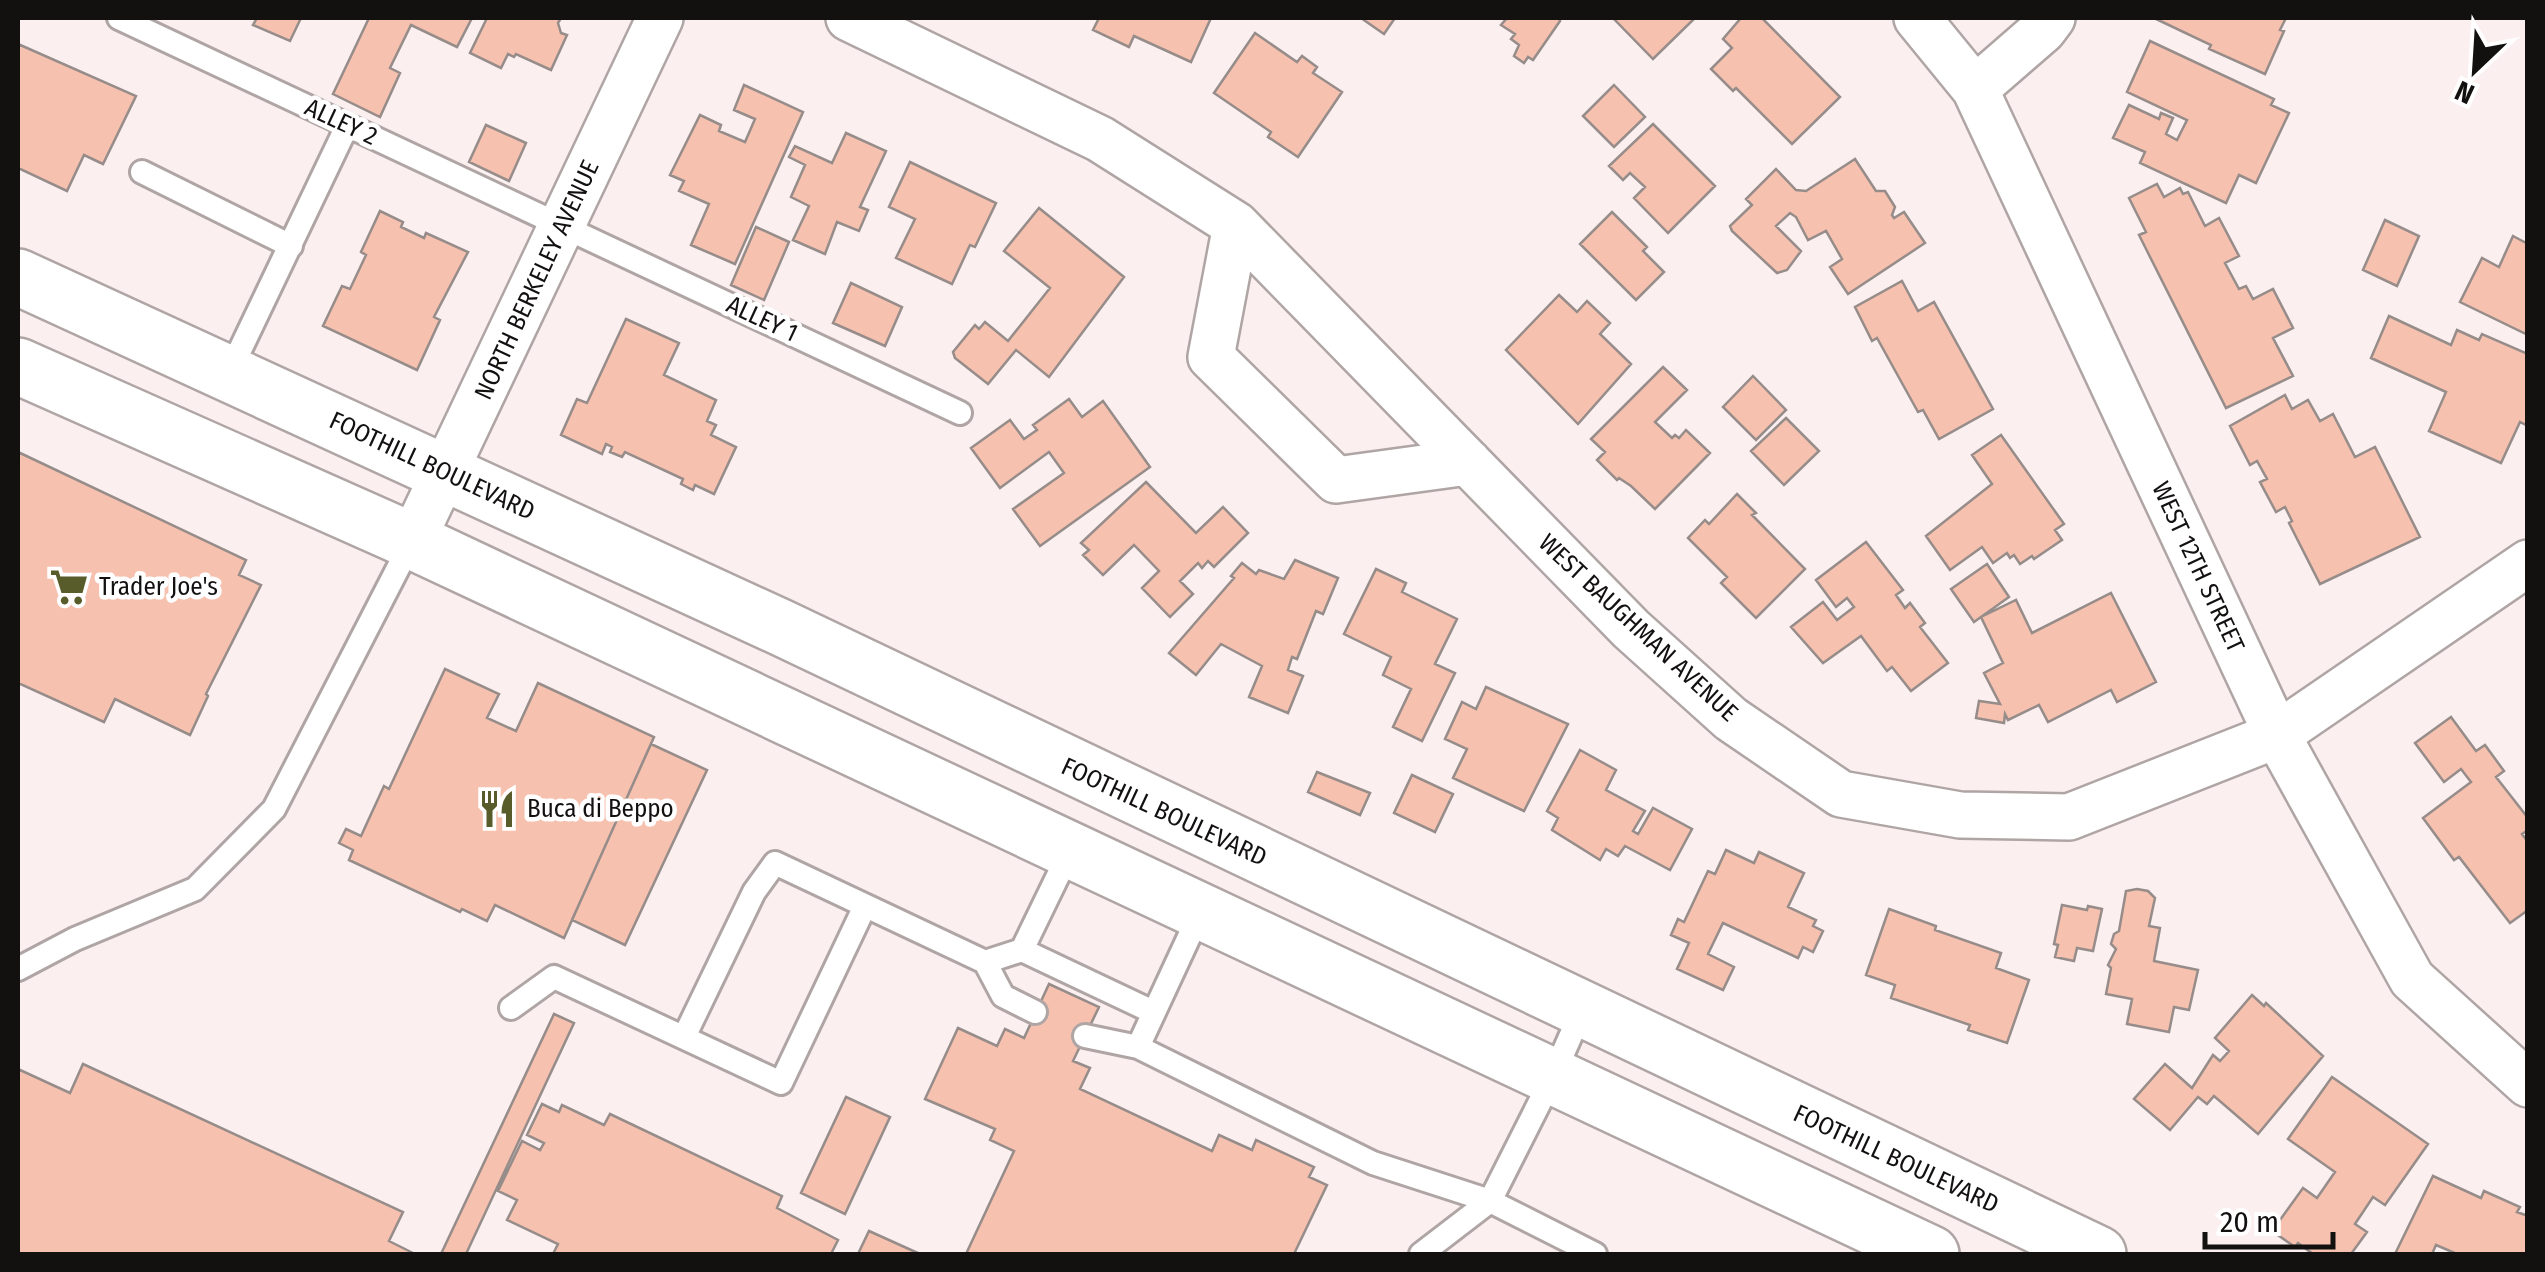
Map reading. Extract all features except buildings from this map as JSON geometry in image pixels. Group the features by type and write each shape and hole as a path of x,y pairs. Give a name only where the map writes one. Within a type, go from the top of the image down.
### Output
{"main road":[{"name":"FOOTHILL BOULEVARD","path":"18,277 780,628 2098,1254"},
{"path":"18,366 412,540 1930,1254"}],"street":[{"name":"NORTH BERKELEY AVENUE","path":"412,540 660,18"},
{"name":"WEST BAUGHMAN AVENUE","path":"849,18 1100,139 1236,225 1632,629 1731,718 1842,794 1960,815 2069,818 2277,736 2528,563"},
{"name":"WEST 12TH STREET","path":"1917,18 1975,89 2277,736 2412,979 2528,1084"},
{"path":"1975,89 2044,30 2052,18"},
{"path":"1236,225 1212,357 1336,480 1468,462"}],"lane":[{"name":"ALLEY 2","path":"119,18 563,225"},
{"path":"229,373 346,126"},
{"path":"142,172 291,246"},
{"name":"ALLEY 1","path":"563,225 960,413"},
{"path":"18,969 75,940 196,889 274,809 412,540"},
{"path":"1022,950 1071,849"},
{"path":"684,1037 754,892 775,863 985,962 1003,996 1035,1012"},
{"path":"511,1008 554,977 780,1083 865,906"},
{"path":"1138,1047 1201,911"},
{"path":"985,962 1022,950 1153,1012"},
{"path":"1434,1250 1490,1201 1582,1010"},
{"path":"1085,1036 1138,1047 1374,1163 1490,1201 1595,1254"}],"place":[{"name":"Trader Joe's","path":"69,587"},
{"name":"Buca di Beppo","path":"497,809"}]}
